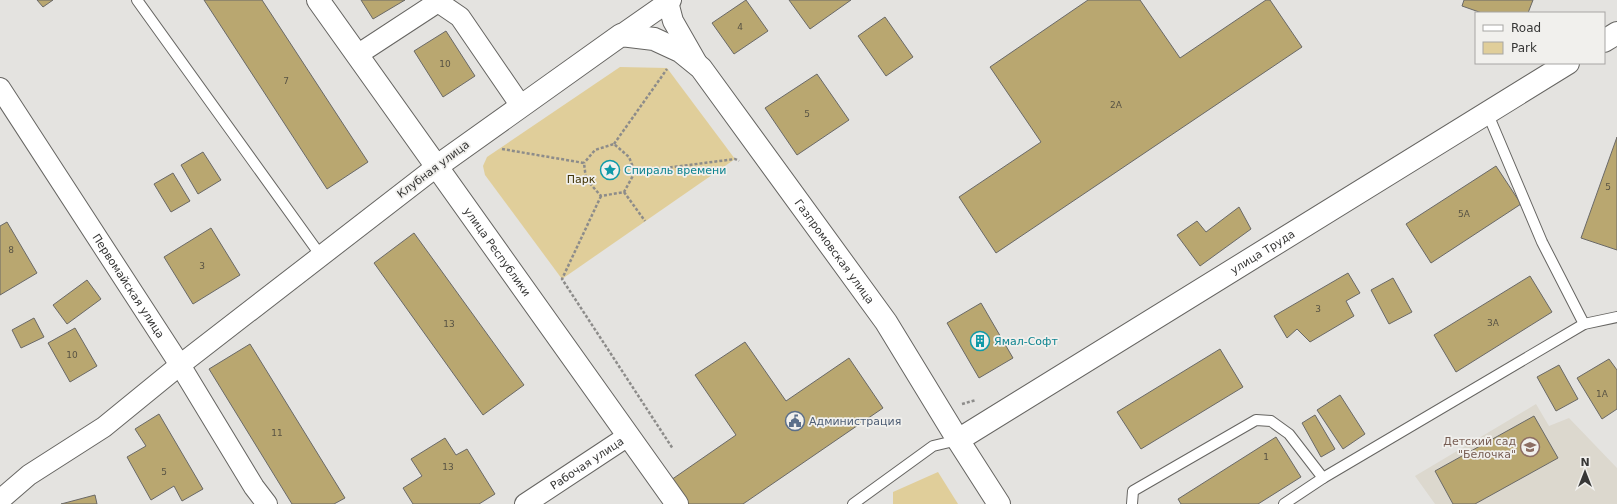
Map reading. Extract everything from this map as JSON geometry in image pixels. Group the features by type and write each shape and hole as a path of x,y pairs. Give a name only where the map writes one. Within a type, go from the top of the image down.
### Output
{"street":[{"name":"улица Республики","path":"318,0 677,504"},
{"path":"357,55 440,1 460,17 521,106"},
{"path":"621,35 669,1"},
{"name":"Газпромовская улица","path":"669,1 673,21 691,53 886,322 999,504"},
{"path":"1605,40 1617,33"},
{"name":"Клубная улица","path":"0,500 29,475 104,427 180,365 436,167 621,35"},
{"path":"621,35 654,39 680,51 701,68"},
{"name":"улица Труда","path":"958,440 1566,64"},
{"name":"Первомайская улица","path":"0,88 180,365 254,487 267,504"},
{"name":"Рабочая улица","path":"525,504 628,436"}],"lane":[{"path":"137,0 321,256"},
{"path":"1487,112 1542,242 1584,324"},
{"path":"1284,504 1322,478 1584,324 1617,317"},
{"path":"1132,504 1134,492 1256,420 1270,421 1289,434 1322,478"},
{"path":"853,504 933,446 958,440"}],"path":[{"path":"487,130 500,148 584,163"},
{"path":"601,196 586,179 584,163 595,150 614,144 629,157 635,172"},
{"path":"635,172 735,159"},
{"path":"624,192 635,172"},
{"path":"601,196 624,192"},
{"path":"624,192 645,221"},
{"path":"601,196 562,279 673,449"}],"shaded area":[{"name":"Детский сад \"Белочка\"","path":"1536,404 1549,426 1569,418 1617,468 1617,504 1435,504 1415,476"}],"green space":[{"name":"Парк","path":"620,67 667,68 735,159 562,279 485,175 483,166 487,157"},
{"path":"938,472 958,504 893,504 893,492"}],"building":[{"path":"37,0 53,0 43,7"},
{"path":"204,0 262,0 368,162 327,189"},
{"path":"361,0 405,0 373,19"},
{"path":"746,0 768,31 734,54 712,23"},
{"path":"789,0 851,0 810,29"},
{"path":"1088,0 1140,0 1180,58 1266,0 1270,0 1302,47 996,253 959,197 1041,142 990,67"},
{"path":"1464,0 1533,0 1528,12 1479,12 1462,6"},
{"path":"885,17 913,57 886,76 858,36"},
{"path":"446,31 475,76 443,97 414,51"},
{"path":"817,74 849,120 797,155 765,108"},
{"path":"1617,137 1617,250 1581,238"},
{"path":"203,152 221,180 198,194 181,165"},
{"path":"1496,166 1521,204 1431,263 1406,224"},
{"path":"173,173 190,201 171,212 154,184"},
{"path":"1239,207 1251,229 1200,266 1177,235 1197,221 1206,232"},
{"path":"7,222 37,273 0,295 0,226"},
{"path":"211,228 240,275 193,304 164,257"},
{"path":"414,233 524,385 483,415 374,263"},
{"path":"1348,273 1360,293 1346,301 1354,316 1310,342 1297,329 1287,338 1274,316"},
{"path":"1530,276 1552,312 1456,372 1434,335"},
{"path":"1393,278 1412,312 1389,324 1371,290"},
{"path":"87,280 101,299 67,324 53,305"},
{"name":"Ямал-Софт","path":"981,303 1013,358 979,378 947,323"},
{"path":"34,318 44,337 21,348 12,330"},
{"path":"75,328 97,366 70,382 48,343"},
{"name":"Администрация","path":"745,342 786,401 849,358 883,408 743,504 687,504 671,480 736,435 695,375"},
{"path":"250,344 345,498 334,504 292,504 209,369"},
{"path":"1220,349 1243,387 1141,449 1117,412"},
{"path":"1609,359 1617,370 1617,409 1602,419 1577,378"},
{"path":"1559,365 1578,399 1556,411 1537,377"},
{"path":"1340,395 1365,434 1343,449 1317,410"},
{"path":"159,414 203,489 182,501 174,486 151,500 127,457 146,446 135,429"},
{"path":"1315,415 1335,449 1321,457 1302,423"},
{"path":"1534,416 1558,458 1475,504 1453,504 1435,471"},
{"path":"1276,437 1301,477 1258,504 1181,504 1178,499"},
{"path":"445,438 456,455 467,449 495,494 479,504 413,504 403,488 422,476 411,459"},
{"path":"95,495 97,504 61,504"}],"place":[{"name":"Спираль времени","path":"610,170"},
{"name":"Ямал-Софт","path":"980,341"},
{"name":"Администрация","path":"795,421"},
{"name":"Детский сад \"Белочка\"","path":"1530,447"}]}
